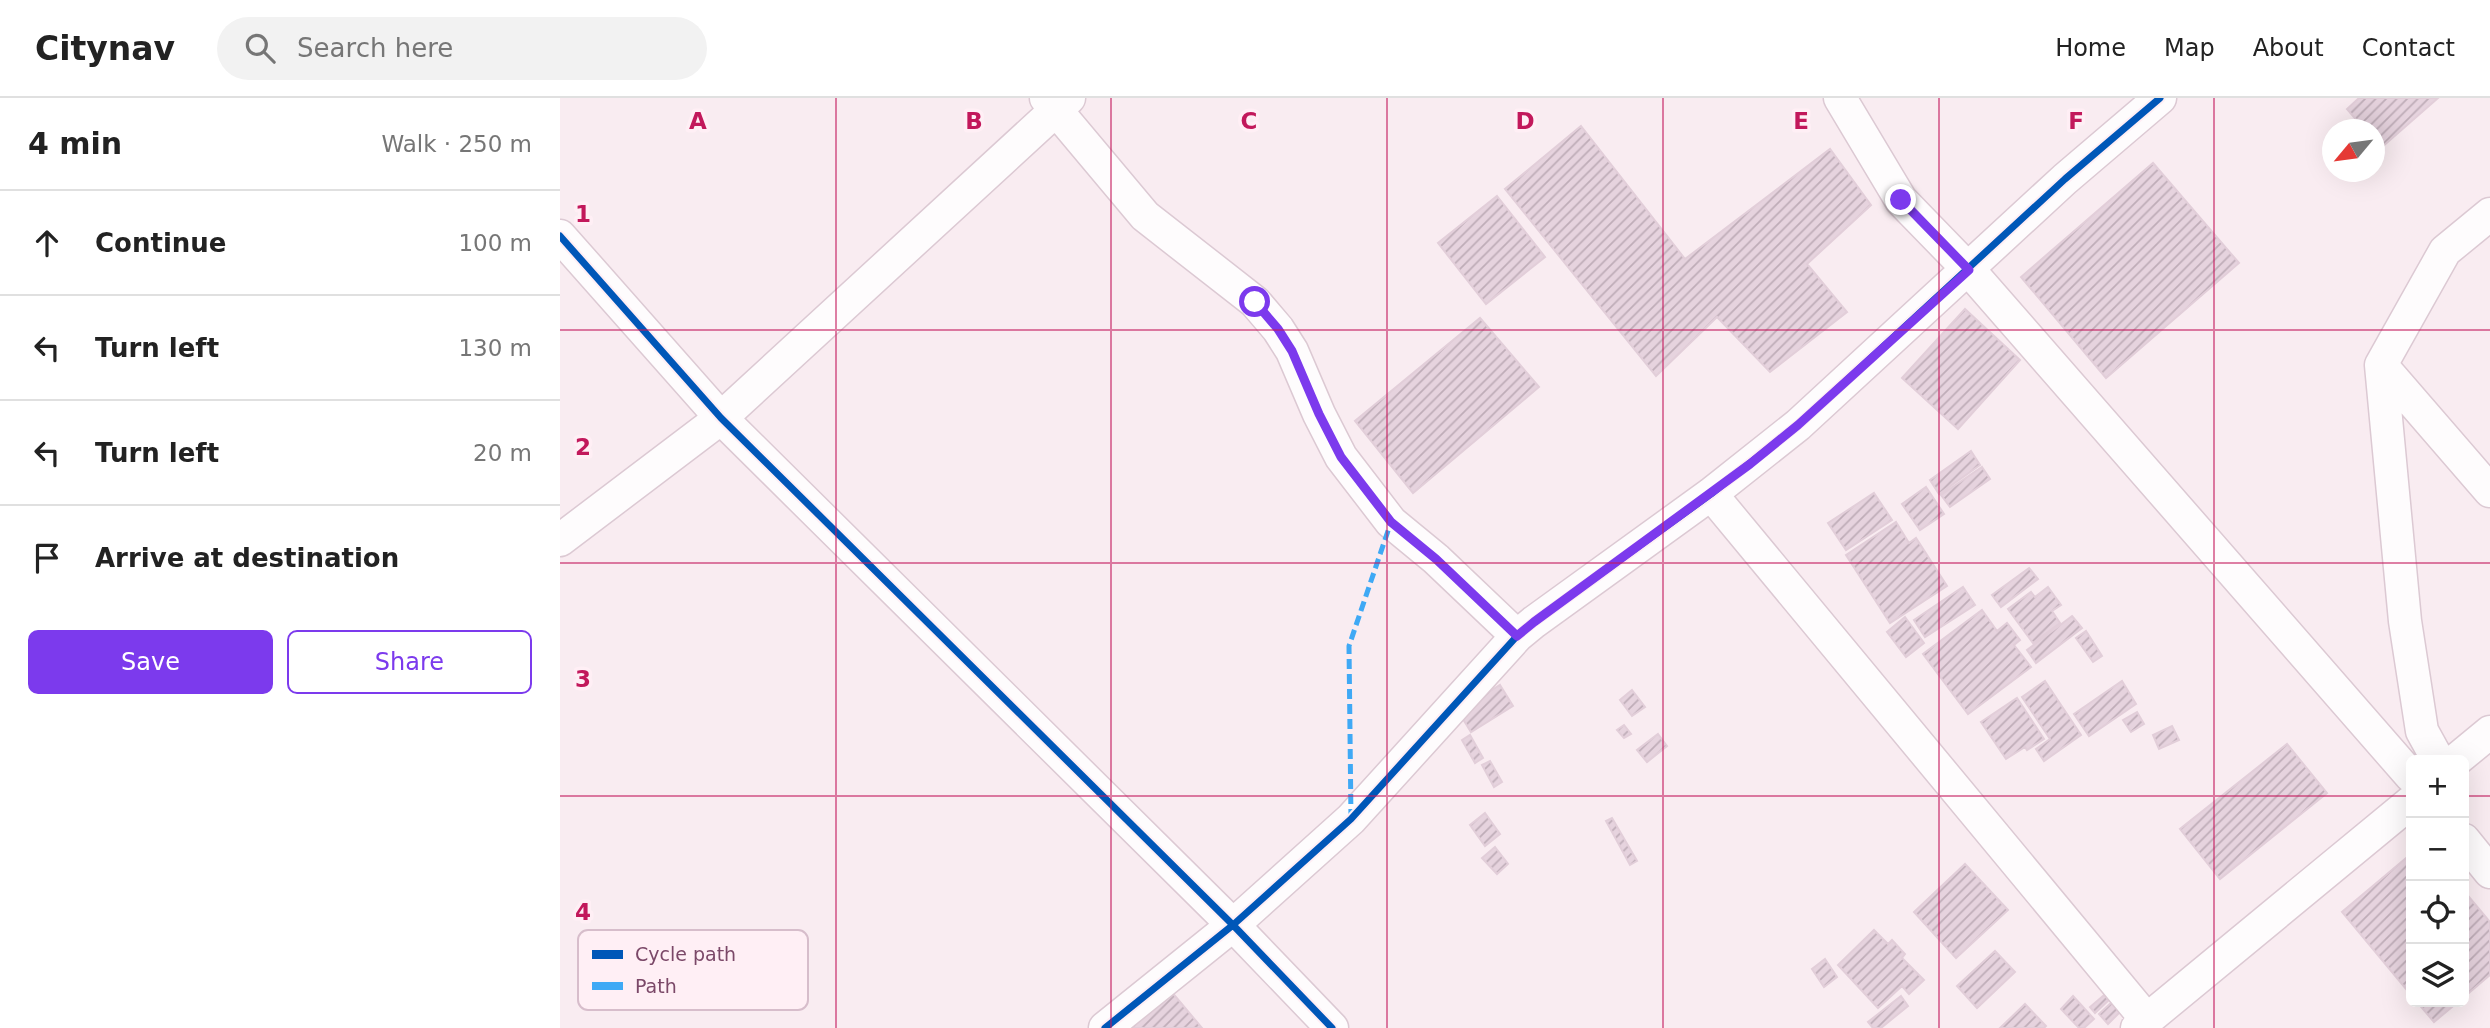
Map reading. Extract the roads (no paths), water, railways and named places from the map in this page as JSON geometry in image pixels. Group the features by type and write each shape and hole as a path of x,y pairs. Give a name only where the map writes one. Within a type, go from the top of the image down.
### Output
{"street":[{"path":"1840,98 1901,200 1969,270 2406,770"},
{"path":"1105,1028 1233,925 1351,819 1517,636 1711,494 1798,425 2101,147 2160,98"},
{"path":"560,540 721,418 1057,102 1145,216 1255,302 1278,329 1292,351 1341,457 1391,522 1436,559 1517,636"},
{"path":"2435,755 2422,731 2405,621 2381,365 2445,251 2490,215"},
{"path":"560,236 721,418 1233,925 1332,1028"},
{"path":"2381,365 2490,491"},
{"path":"1711,494 2142,1024 2406,806"},
{"path":"2462,755 2490,732"},
{"path":"2469,846 2490,872"}]}
